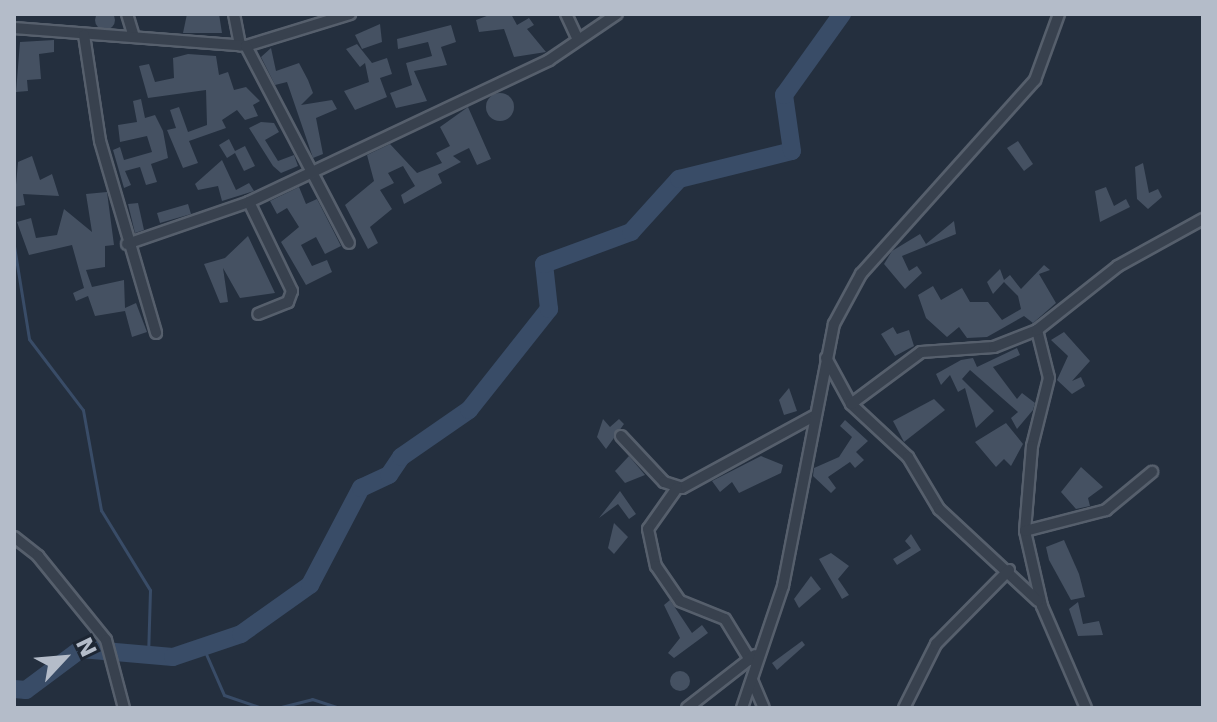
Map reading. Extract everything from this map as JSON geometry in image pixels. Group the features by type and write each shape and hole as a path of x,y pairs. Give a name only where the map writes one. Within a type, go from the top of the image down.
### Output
{"street":[{"path":"127,14 134,37"},
{"path":"234,14 243,45 349,243"},
{"path":"566,14 577,38"},
{"path":"127,244 249,202 310,168 549,60 577,38 617,14"},
{"path":"742,708 783,586 825,356 861,274 1043,69 1059,14"},
{"path":"14,28 243,45 343,15"},
{"path":"84,35 98,131 127,244 156,333"},
{"path":"249,202 292,291 288,302 258,314"},
{"path":"851,404 921,352 994,347 1037,330 1141,250 1203,219"},
{"path":"1037,330 1049,378 1032,446 1025,531 1042,606 1086,708"},
{"path":"825,356 851,404 908,457 954,525 1009,570 1042,606"},
{"path":"750,660 725,619 680,601 653,558 648,529 677,488 814,416"},
{"path":"621,436 677,488"},
{"path":"1025,531 1106,510 1152,472"},
{"path":"14,537 106,640 124,708"},
{"path":"904,708 936,644 1009,570"},
{"path":"687,708 761,648"},
{"path":"752,680 764,708"}],"building":[{"path":"105,10 112,13 115,20 112,27 105,30 98,27 95,20 98,13"},
{"path":"187,14 219,14 222,33 183,33"},
{"path":"492,14 511,14 517,25 529,18 534,25 527,29 546,52 514,57 504,29 479,32 476,20"},
{"path":"380,24 382,42 362,49 355,35"},
{"path":"451,25 456,42 441,47 447,65 414,71 427,101 396,108 390,93 412,85 406,63 432,56 428,42 398,49 397,39"},
{"path":"54,40 54,52 39,54 41,79 27,80 28,91 16,92 20,42"},
{"path":"357,44 372,63 387,58 392,74 380,78 387,97 355,110 344,91 369,82 365,63 360,67 346,49"},
{"path":"271,48 276,71 299,63 308,80 313,93 301,105 332,100 337,109 316,118 323,154 313,158 287,82 275,85 261,57"},
{"path":"188,54 216,56 219,75 228,72 234,90 246,87 260,101 253,105 258,116 245,120 237,110 222,120 226,128 189,141 198,163 183,168 167,130 176,128 170,110 179,107 188,132 207,125 206,90 148,98 139,66 149,64 155,82 174,78 173,58"},
{"path":"500,93 510,97 514,107 510,117 500,121 490,117 486,107 490,97"},
{"path":"141,99 145,118 155,115 163,131 168,158 151,164 157,182 146,185 140,167 125,171 131,185 124,188 113,150 120,147 124,160 152,152 147,136 120,142 118,125 137,122 133,101"},
{"path":"468,107 491,159 477,165 469,148 453,156 461,162 438,174 442,183 404,204 401,195 415,186 403,166 388,173 394,183 380,190 392,209 370,227 378,243 368,249 345,205 374,181 367,155 390,144 417,173 442,163 436,153 450,146 440,127"},
{"path":"261,122 274,123 279,132 265,140 278,161 294,155 298,166 281,173 273,166 249,128"},
{"path":"229,139 235,151 245,146 255,166 244,171 235,153 227,158 219,145"},
{"path":"1018,141 1033,164 1024,171 1007,148"},
{"path":"32,156 40,180 52,174 59,196 23,194 25,205 14,207 18,162"},
{"path":"222,160 236,190 249,183 254,191 222,201 218,186 198,190 195,184"},
{"path":"1143,163 1149,193 1158,189 1162,197 1148,209 1137,199 1135,167"},
{"path":"299,187 306,204 317,199 341,246 325,254 316,237 301,245 312,266 327,260 332,272 306,285 281,242 299,227 287,208 277,214 270,201"},
{"path":"1106,187 1114,206 1126,199 1130,207 1100,222 1095,191"},
{"path":"107,192 114,245 105,246 105,267 86,270 92,287 124,280 125,308 136,303 147,332 132,337 125,311 95,316 88,296 76,301 73,293 84,288 72,245 29,255 17,222 31,218 36,238 57,235 64,209 92,232 86,194"},
{"path":"138,203 144,230 135,233 128,204"},
{"path":"188,204 191,214 160,223 157,213"},
{"path":"954,221 956,234 902,256 909,271 917,266 922,273 905,289 884,264 892,251 920,234 926,244"},
{"path":"248,236 275,293 240,298 223,268 228,302 220,303 204,264 225,258"},
{"path":"1044,265 1050,270 1039,274 1056,303 1033,323 1024,316 987,337 967,338 959,327 947,337 926,318 918,295 933,286 941,300 962,288 970,302 988,302 1002,320 1021,309 1018,296 1004,282 993,294 987,282 1000,269 1004,280 1010,275 1021,289"},
{"path":"893,327 897,334 909,330 914,346 895,356 881,334"},
{"path":"1064,332 1090,361 1072,381 1081,377 1085,386 1072,394 1057,380 1068,356 1051,340"},
{"path":"1017,348 1020,355 993,367 1017,399 1022,393 1035,403 1033,410 1017,429 1011,418 1018,412 970,370 962,379 994,411 976,428 965,388 958,392 950,375 941,385 936,374 961,360 973,358 977,367"},
{"path":"789,388 797,411 784,415 779,400"},
{"path":"934,399 945,410 904,442 893,421"},
{"path":"603,419 610,427 619,419 624,424 606,449 597,437"},
{"path":"845,420 868,441 856,452 864,460 855,468 850,462 828,477 836,488 831,493 813,476 814,468 839,457 852,437 840,426"},
{"path":"1006,423 1023,444 1011,466 1004,459 996,467 975,442"},
{"path":"629,456 645,475 625,483 615,471"},
{"path":"761,456 783,465 781,473 739,493 732,482 720,492 712,481"},
{"path":"1081,467 1103,487 1088,498 1090,506 1076,509 1061,492"},
{"path":"620,491 636,514 629,519 618,504 599,518"},
{"path":"614,523 628,537 614,554 608,548"},
{"path":"911,534 921,550 897,565 893,559 911,548 905,541"},
{"path":"1064,540 1085,597 1071,600 1049,560 1046,547"},
{"path":"831,553 849,566 838,579 849,595 842,599 819,559"},
{"path":"811,576 821,589 799,608 794,599"},
{"path":"670,600 692,633 702,625 708,633 674,658 668,653 680,638 664,605"},
{"path":"1078,602 1083,624 1099,621 1103,635 1078,636 1069,609"},
{"path":"802,641 805,645 777,670 772,663"},
{"path":"680,671 687,674 690,681 687,688 680,691 673,688 670,681 673,674"}],"waterway":[{"path":"14,689 26,690 81,649 173,657 241,634 310,585 361,488 389,475 401,457 469,410 549,309 544,264 631,232 679,179 792,151 784,95 842,14"},
{"path":"14,246 29,339 83,410 101,510 150,590 148,656"},
{"path":"203,647 224,695 262,708"},
{"path":"277,708 312,699 339,708"}]}
